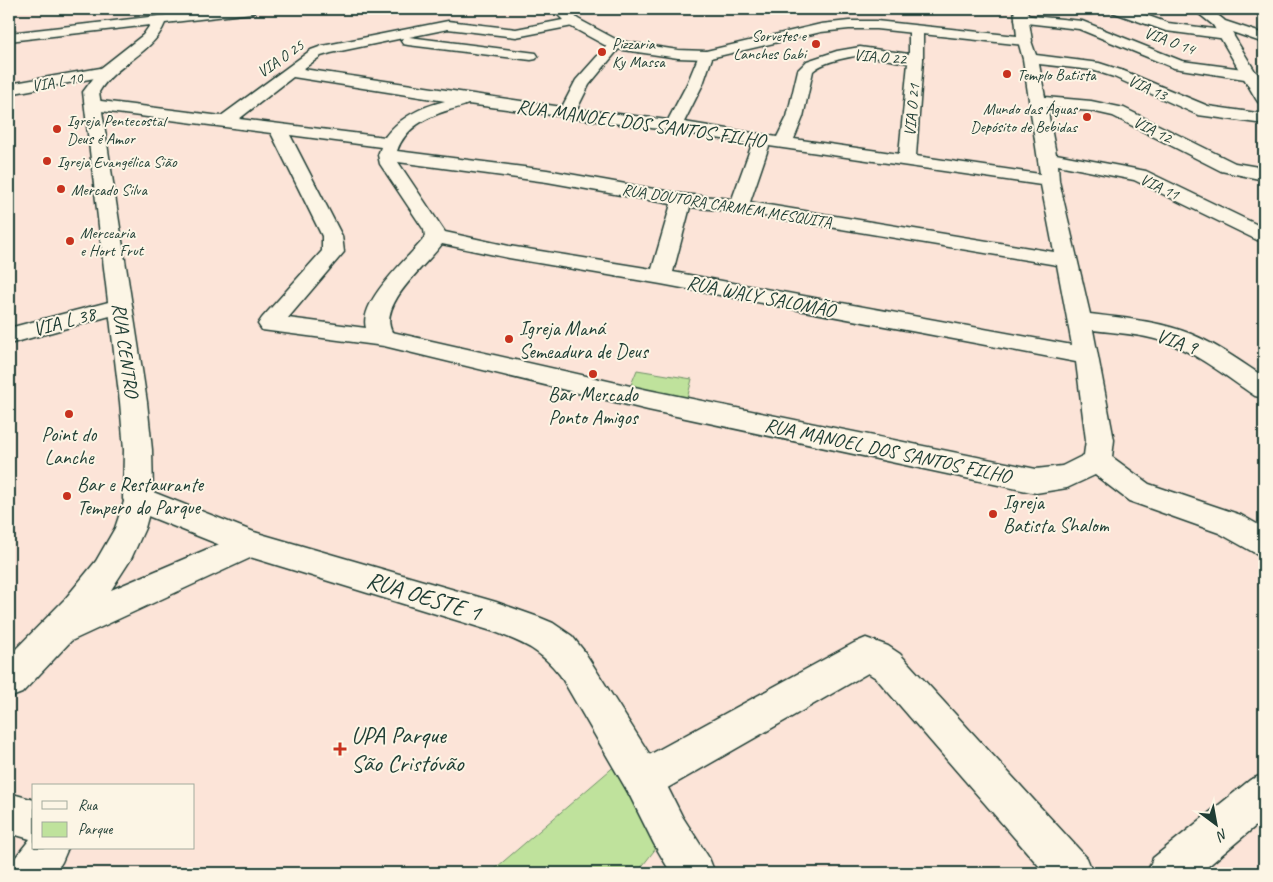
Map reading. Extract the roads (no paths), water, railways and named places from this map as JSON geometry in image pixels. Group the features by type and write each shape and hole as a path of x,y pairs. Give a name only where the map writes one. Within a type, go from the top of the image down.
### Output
{"street":[{"path":"9,37 252,9"},
{"path":"559,9 573,22 615,45 678,54 706,55 836,25 868,25 1025,41"},
{"path":"1117,9 1166,26 1213,18 1264,39"},
{"path":"1021,14 1048,158 1050,181 1078,320 1088,356 1100,440 1097,462 1139,493 1230,524 1264,543"},
{"name":"VIA O 14","path":"1021,14 1082,25 1179,65 1251,75"},
{"path":"1213,18 1251,75 1264,99"},
{"name":"VIA L 10","path":"9,89 117,58 142,43 154,33 159,20"},
{"name":"VIA O 25","path":"224,122 320,51 448,25 516,33 573,22"},
{"path":"114,26 117,58"},
{"name":"VIA O 21","path":"907,161 916,60 916,30"},
{"path":"383,38 531,56"},
{"path":"567,112 582,84 615,45"},
{"name":"VIA O 22","path":"783,143 795,118 806,70 812,64 842,54 860,52 916,60"},
{"path":"674,126 695,84 706,55"},
{"name":"RUA CENTRO","path":"9,681 94,587 115,556 130,528 138,498 140,472 138,445 91,92 94,84 117,58"},
{"name":"VIA 13","path":"1030,59 1094,66 1119,74 1204,111 1264,119"},
{"name":"RUA MANOEL DOS SANTOS FILHO","path":"290,72 472,100 674,126 1050,181"},
{"name":"RUA MANOEL DOS SANTOS FILHO","path":"388,149 409,122 420,114 450,104 472,100"},
{"name":"VIA 12","path":"1037,101 1110,109 1228,167 1264,174"},
{"name":"RUA DOUTORA CARMEM MESQUITA","path":"93,105 278,128 682,200 739,206 1066,260"},
{"name":"RUA MANOEL DOS SANTOS FILHO","path":"278,128 332,236 334,244 333,252 270,324 384,338 648,400 1036,480 1067,477 1097,462"},
{"path":"739,206 762,140"},
{"path":"384,338 378,324 378,313 383,301 432,243 435,236 434,230 389,164 388,149"},
{"name":"VIA 11","path":"1048,158 1139,175 1264,236"},
{"path":"661,277 682,200"},
{"name":"RUA WALY SALOMÃO","path":"435,236 509,252 661,277 1088,356"},
{"name":"VIA L 38","path":"9,336 120,306"},
{"name":"VIA 9","path":"1078,320 1180,338 1218,358 1264,389"},
{"name":"RUA OESTE 1","path":"138,498 250,544 496,618 541,634 560,648 572,663 643,780 668,830 694,873"},
{"path":"56,630 250,544"},
{"path":"643,780 866,655 876,658 888,666 1072,873"},
{"path":"1168,873 1264,794"},
{"path":"9,814 32,820"},
{"path":"30,873 47,850"}],"place":[{"name":"Sorvetes e Lanches Gabi","path":"816,44"},
{"name":"Pizzaria Ky Massa","path":"602,52"},
{"name":"Templo Batista","path":"1007,74"},
{"name":"Mundo das Águas Depósito de Bebidas","path":"1087,117"},
{"name":"Igreja Pentecostal Deus é Amor","path":"57,129"},
{"name":"Igreja Evangélica Sião","path":"47,161"},
{"name":"Mercado Silva","path":"61,189"},
{"name":"Mercearia e Hort Frut","path":"70,241"},
{"name":"Igreja Maná Semeadura de Deus","path":"509,339"},
{"name":"Bar Mercado Ponto Amigos","path":"593,374"},
{"name":"Point do Lanche","path":"69,414"},
{"name":"Bar e Restaurante Tempero do Parque","path":"67,496"},
{"name":"Igreja Batista Shalom","path":"993,514"},
{"name":"UPA Parque São Cristóvão","path":"340,749"}]}
